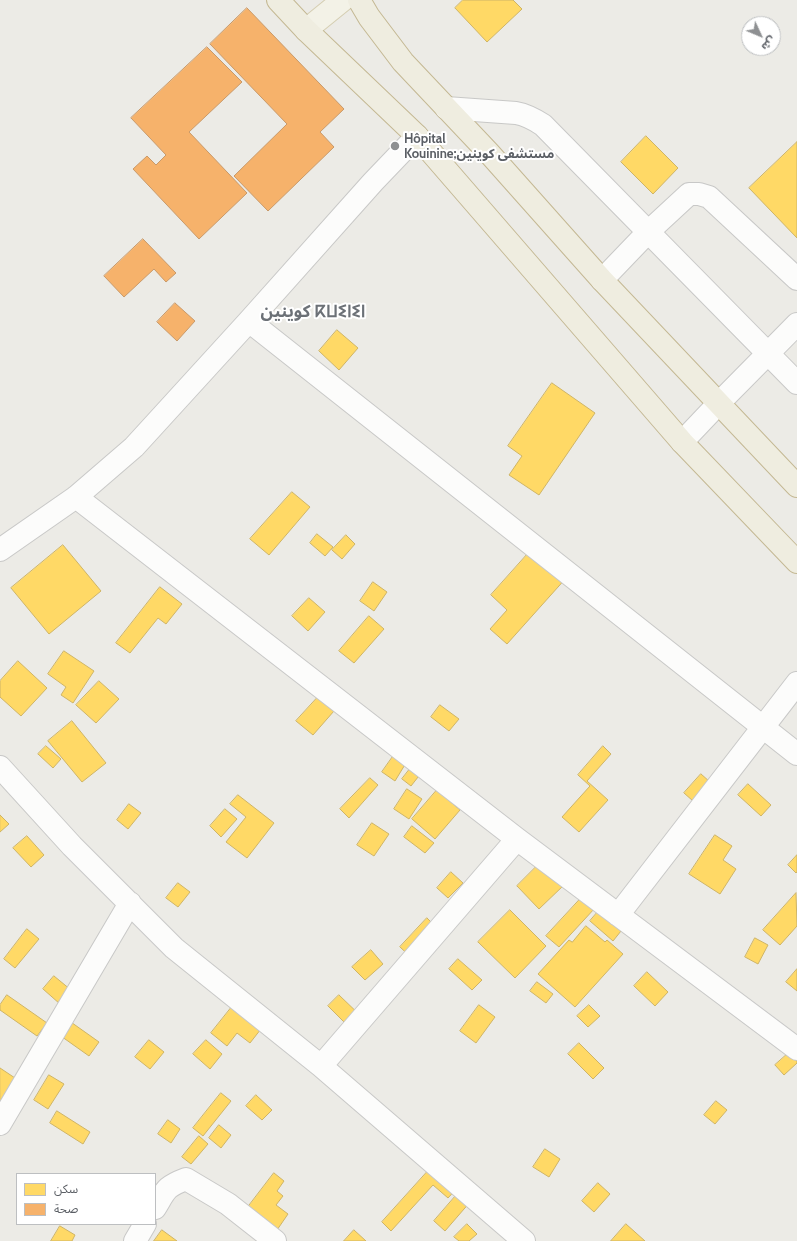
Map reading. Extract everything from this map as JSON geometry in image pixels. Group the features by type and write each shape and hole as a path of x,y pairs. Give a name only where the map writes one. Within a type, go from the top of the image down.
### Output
{"highway":[{"path":"278,0 306,30 417,136 682,442 797,562"},
{"path":"359,0 369,17 403,62 489,153 602,280 797,486"}],"main road":[{"path":"306,30 343,0"}],"street":[{"path":"446,108 516,113 526,115 544,126 797,383"},
{"path":"0,550 76,497 134,447 373,182 417,136"},
{"path":"602,280 649,231 689,194 699,194 709,197 797,279"},
{"path":"249,321 762,728 797,754"},
{"path":"682,442 718,402 797,324"},
{"path":"76,497 517,839 797,1050"},
{"path":"618,915 797,683"},
{"path":"0,767 72,846 174,948 321,1066 524,1241"},
{"path":"321,1066 517,839"},
{"path":"0,1124 130,903"},
{"path":"156,1206 167,1188 186,1179 228,1204 275,1241"},
{"path":"135,1241 145,1225"}],"building: سكن":[{"path":"463,0 513,0 522,9 487,42 455,8"},
{"path":"646,136 678,168 653,194 621,162"},
{"path":"797,142 797,238 749,188"},
{"path":"337,330 358,348 339,370 319,351"},
{"path":"552,383 595,413 539,495 509,475 522,456 508,446"},
{"path":"292,492 310,507 269,555 250,539"},
{"path":"317,534 333,547 325,556 310,543"},
{"path":"346,535 355,544 342,559 332,550"},
{"path":"63,545 101,591 49,634 11,588"},
{"path":"533,548 567,577 507,644 490,629 507,610 491,595"},
{"path":"373,582 387,592 374,611 360,601"},
{"path":"160,587 182,604 166,624 158,618 130,653 116,643"},
{"path":"309,598 325,612 308,631 292,616"},
{"path":"369,616 384,629 354,663 339,651"},
{"path":"64,651 94,671 73,703 61,695 66,687 48,674"},
{"path":"18,661 47,688 21,716 0,697 0,681"},
{"path":"99,681 119,699 96,723 76,705"},
{"path":"318,697 334,711 313,735 296,721"},
{"path":"440,705 459,719 449,731 431,717"},
{"path":"72,721 106,763 82,782 48,741"},
{"path":"46,746 61,759 53,768 38,754"},
{"path":"603,746 611,754 587,781 608,800 579,832 562,817 590,786 578,775"},
{"path":"394,755 406,763 395,781 382,772"},
{"path":"413,765 422,772 411,786 402,779"},
{"path":"701,774 710,782 693,801 684,793"},
{"path":"370,778 378,785 349,818 340,809"},
{"path":"748,784 771,805 761,816 738,795"},
{"path":"407,789 422,799 409,819 394,809"},
{"path":"437,790 460,810 435,839 412,819"},
{"path":"238,795 274,823 247,858 226,842 246,817 230,804"},
{"path":"129,804 141,813 128,829 117,820"},
{"path":"225,809 237,819 221,837 210,826"},
{"path":"0,815 9,824 0,832"},
{"path":"372,823 389,834 374,856 357,845"},
{"path":"412,826 434,843 425,853 404,837"},
{"path":"715,835 732,846 723,860 736,869 720,894 689,874"},
{"path":"27,836 44,855 31,867 13,848"},
{"path":"797,855 797,872 796,873 788,865"},
{"path":"541,862 564,885 539,909 517,886"},
{"path":"451,872 463,883 448,898 437,888"},
{"path":"178,883 190,892 178,907 166,898"},
{"path":"796,893 797,926 780,945 763,930"},
{"path":"583,896 595,908 559,947 546,936"},
{"path":"602,907 625,926 613,941 590,921"},
{"path":"510,910 546,946 515,978 478,942"},
{"path":"427,918 442,933 416,962 400,947"},
{"path":"586,926 605,942 607,940 623,954 575,1007 538,974 569,940 572,942"},
{"path":"27,929 39,939 15,968 4,959"},
{"path":"755,938 768,945 758,964 745,957"},
{"path":"371,950 383,964 365,980 352,967"},
{"path":"458,959 482,980 472,990 449,969"},
{"path":"797,969 797,991 786,982"},
{"path":"647,972 668,992 655,1006 634,986"},
{"path":"54,976 71,990 60,1004 43,989"},
{"path":"537,982 553,994 546,1003 530,991"},
{"path":"7,995 47,1023 37,1036 0,1010 0,1005"},
{"path":"339,995 365,1020 353,1031 328,1006"},
{"path":"239,998 268,1020 250,1043 237,1033 227,1046 211,1033"},
{"path":"479,1005 495,1017 476,1043 460,1031"},
{"path":"589,1005 600,1016 588,1027 577,1016"},
{"path":"68,1020 99,1042 89,1056 58,1034"},
{"path":"149,1040 164,1052 150,1069 135,1057"},
{"path":"206,1040 222,1054 210,1069 193,1054"},
{"path":"579,1043 604,1068 593,1079 568,1054"},
{"path":"792,1050 797,1055 797,1063 784,1075 775,1065"},
{"path":"0,1068 15,1078 0,1102"},
{"path":"49,1075 64,1084 48,1109 34,1100"},
{"path":"221,1093 231,1101 203,1136 193,1128"},
{"path":"256,1095 272,1110 262,1120 246,1106"},
{"path":"716,1101 727,1110 715,1124 704,1115"},
{"path":"57,1111 90,1132 83,1144 50,1123"},
{"path":"168,1120 180,1129 171,1143 158,1134"},
{"path":"219,1125 231,1135 221,1148 209,1138"},
{"path":"199,1136 208,1144 191,1164 182,1157"},
{"path":"545,1149 560,1159 549,1177 533,1167"},
{"path":"437,1161 462,1183 448,1198 433,1185 391,1231 382,1222"},
{"path":"274,1173 284,1181 277,1191 283,1196 276,1205 288,1214 277,1230 248,1207"},
{"path":"598,1183 610,1194 594,1212 582,1201"},
{"path":"466,1184 477,1194 445,1231 434,1221"},
{"path":"467,1224 477,1234 469,1241 459,1241 454,1237"},
{"path":"626,1224 645,1241 611,1241"},
{"path":"60,1226 75,1235 72,1241 51,1241"},
{"path":"162,1230 177,1241 154,1241"},
{"path":"354,1230 366,1241 344,1241"}],"building: صحة":[{"path":"247,8 344,109 320,132 334,147 268,211 234,176 287,124 210,44"},
{"path":"207,47 242,82 189,132 247,193 199,239 133,169 147,156 156,165 166,155 131,118"},
{"path":"143,239 176,273 166,282 154,269 124,297 104,276"},
{"path":"175,303 195,321 177,341 157,322"}],"place":[{"name":"Hôpital Kouinine;مستشفى كوينين","path":"395,146"}],"district":[{"name":"كوينين ⴽⵡⵉⵏⵉⵏ","path":"313,312"}]}
